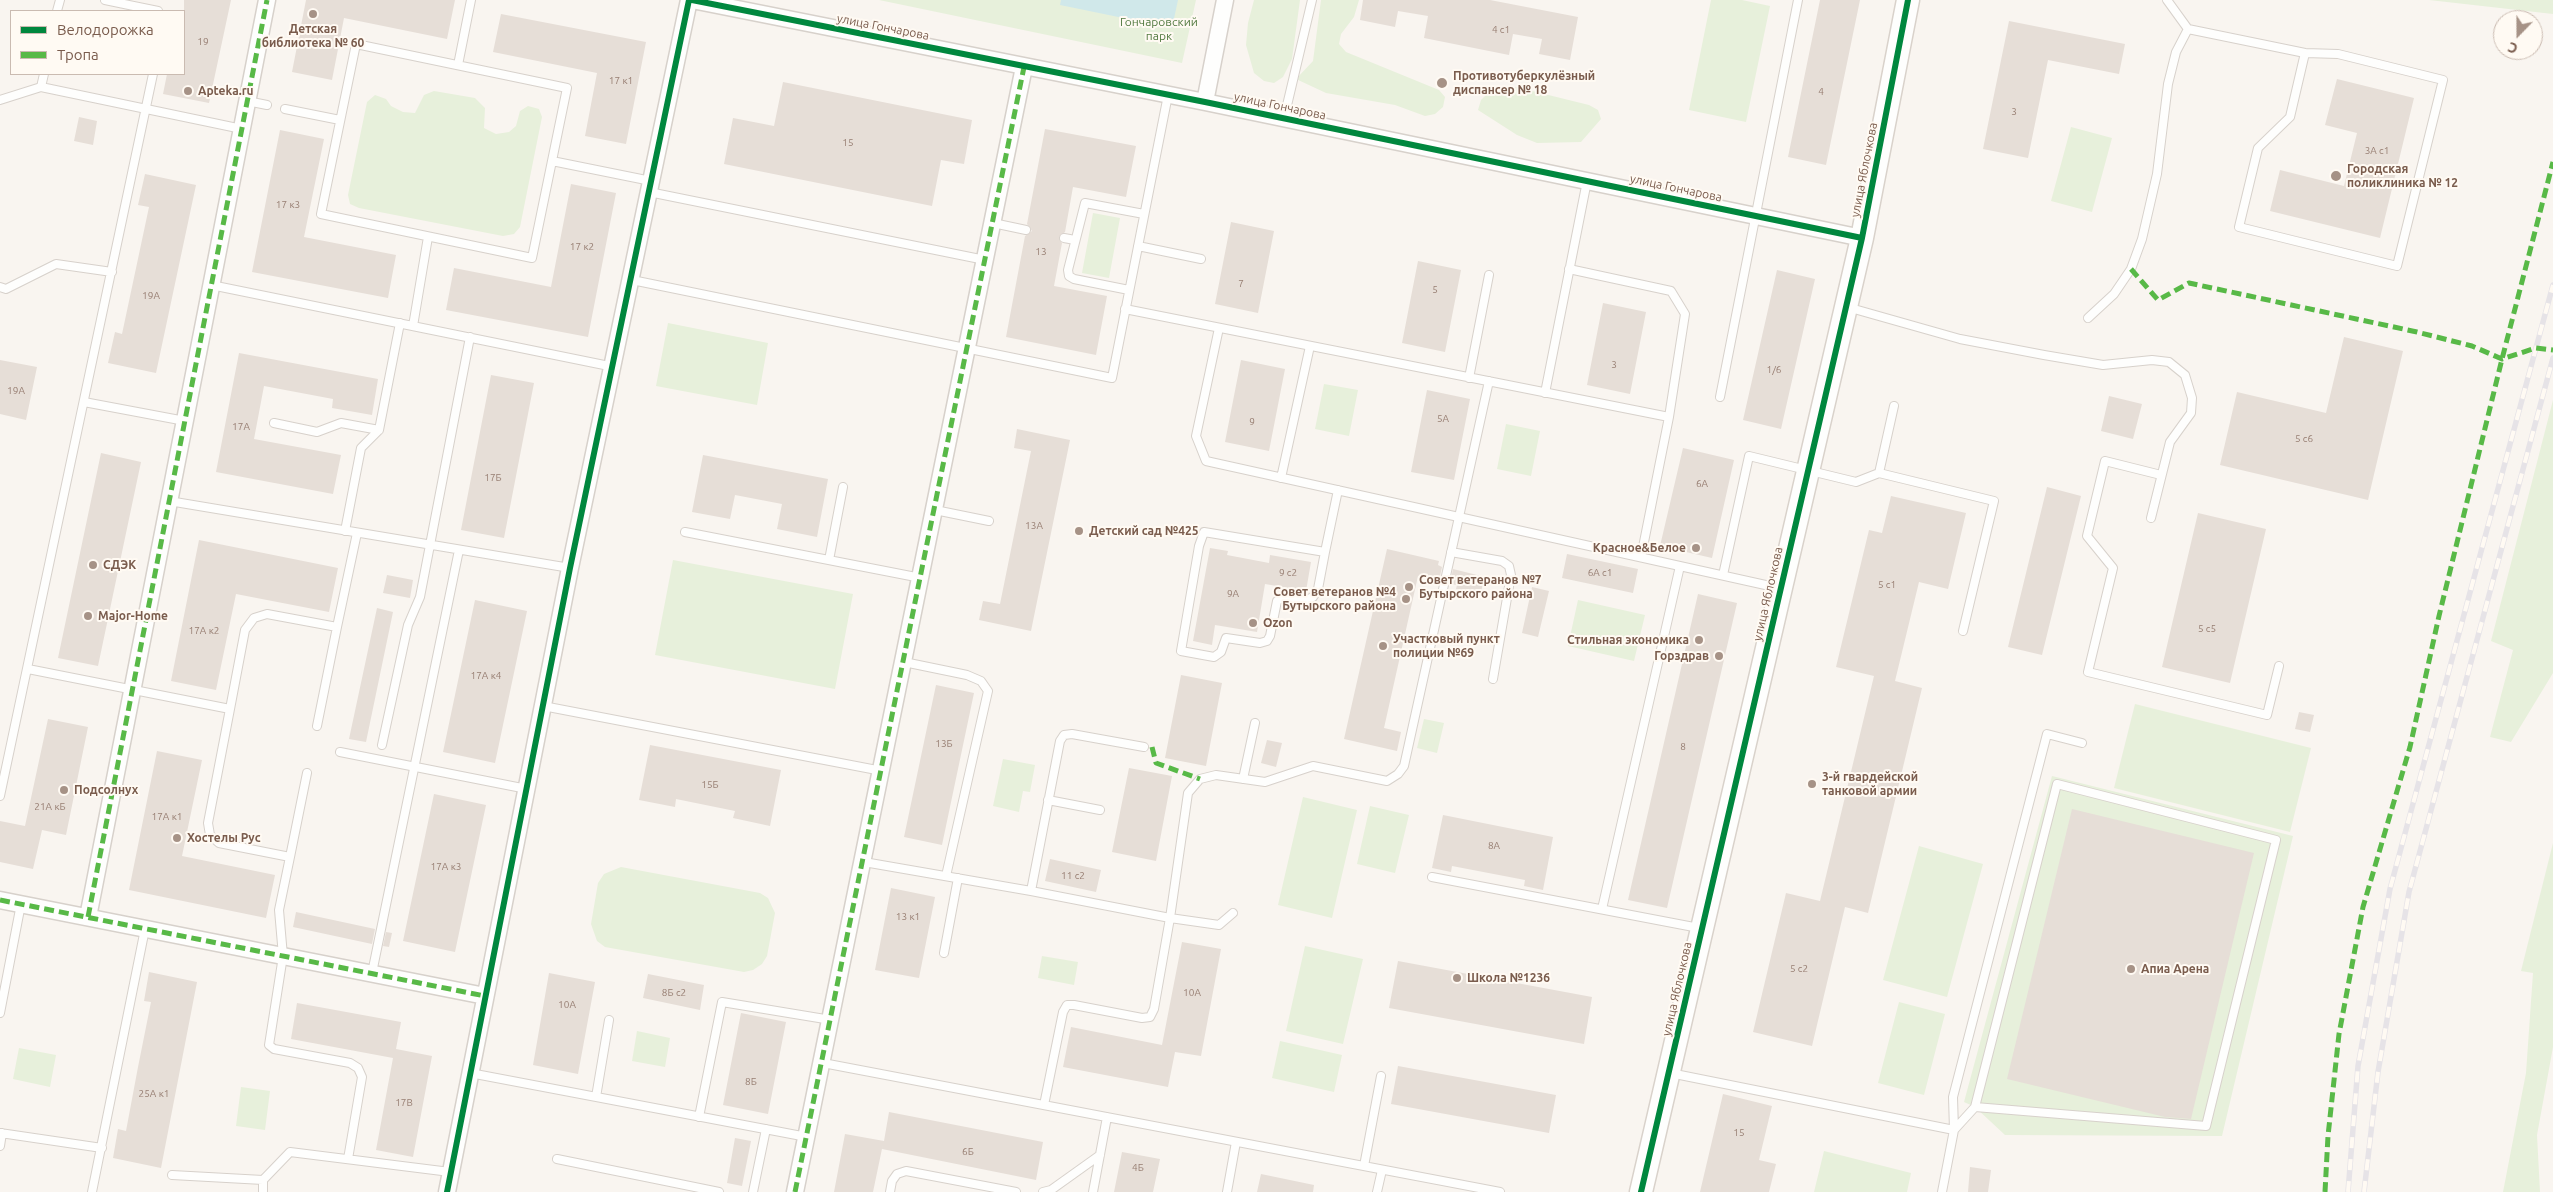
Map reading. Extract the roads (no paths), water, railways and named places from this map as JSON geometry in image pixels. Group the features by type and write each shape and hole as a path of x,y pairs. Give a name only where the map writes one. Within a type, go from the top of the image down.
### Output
{"street":[{"path":"88,918 267,0"},
{"path":"447,1192 570,568 691,0"},
{"name":"улица Гончарова","path":"691,0 1284,118 1862,238"},
{"path":"1204,102 1225,0"},
{"name":"улица Яблочкова","path":"1641,1192 1862,238 1908,0"},
{"path":"795,1192 832,1020 1024,67"},
{"path":"0,900 485,996"}],"lane":[{"path":"105,0 153,10"},
{"path":"458,65 471,0"},
{"path":"1284,118 1312,0"},
{"path":"1720,397 1798,0"},
{"path":"2167,0 2188,29 2305,53 2338,54 2443,80 2397,266 2238,227 2258,148 2290,117 2305,53"},
{"path":"2088,318 2114,294 2131,269 2142,239 2157,174 2170,76 2176,52 2188,29"},
{"path":"356,44 458,65 567,88 532,258 321,214 356,44"},
{"path":"41,87 44,75"},
{"path":"0,796 153,75"},
{"path":"0,100 41,87 242,129"},
{"path":"632,280 1112,378 1168,95"},
{"path":"247,101 267,105"},
{"path":"285,109 340,120"},
{"path":"552,161 650,186 985,260"},
{"path":"1545,392 1587,181"},
{"path":"1129,290 1069,276 1075,240 1085,203 1144,214"},
{"path":"993,223 1026,230"},
{"path":"413,326 428,237"},
{"path":"1064,238 1075,240"},
{"path":"1138,246 1201,259"},
{"path":"0,288 6,289 56,264 112,272"},
{"path":"1569,269 1671,291 1685,314 1669,417 1641,557"},
{"path":"1469,378 1489,275"},
{"path":"211,285 614,367"},
{"path":"1846,306 1960,339 2044,355 2104,365 2152,360 2169,362 2185,375 2192,398 2190,413 2170,442 2151,518"},
{"path":"1125,309 1669,417"},
{"path":"345,531 361,448 379,430 400,323"},
{"path":"1219,328 1196,436 1206,461 1781,588"},
{"path":"382,745 408,625 420,597 470,337"},
{"path":"1282,478 1310,346"},
{"path":"1044,1105 1063,1012 1066,1006 1074,1005 1142,1018 1150,1017 1154,1009 1170,918 1188,792 1200,780 1216,775 1265,782 1314,766 1387,781 1398,774 1404,766 1489,381"},
{"path":"84,402 185,421"},
{"path":"1879,473 1894,406"},
{"path":"274,423 316,432 341,423 379,430"},
{"path":"1722,575 1749,456 1856,482 1879,473 1994,501 1963,631"},
{"path":"2161,475 2105,461 2087,536 2113,568 2088,672 2267,715 2279,666"},
{"path":"829,560 843,488"},
{"path":"1325,552 1204,532 1201,536 1181,651 1214,657 1221,652 1226,638 1260,643 1267,641 1270,636 1277,602 1283,597 1304,601 1312,597 1318,590 1338,490"},
{"path":"169,501 570,568"},
{"path":"935,510 990,521"},
{"path":"685,532 921,578"},
{"path":"317,726 357,533"},
{"path":"372,974 459,550"},
{"path":"1451,552 1502,561 1509,566 1511,575 1493,679"},
{"path":"1602,910 1680,566"},
{"path":"290,857 219,843 210,835 208,823 245,630 254,618 267,614 337,627"},
{"path":"904,662 967,675 981,681 988,691 946,876"},
{"path":"28,669 230,709"},
{"path":"542,706 882,772"},
{"path":"1243,779 1255,723"},
{"path":"1030,891 1060,741 1064,735 1072,734 1144,747"},
{"path":"1942,1192 1954,1130 1953,1097 2047,734 2082,743"},
{"path":"340,752 527,789"},
{"path":"307,773 279,910 283,956 269,1045 274,1049 350,1063 358,1068 362,1077 348,1159"},
{"path":"1954,1130 1975,1107 2057,784 2276,840 2206,1126 1975,1107"},
{"path":"1048,800 1100,810"},
{"path":"864,862 1170,918 1219,925 1233,913"},
{"path":"1432,877 1703,929"},
{"path":"944,953 958,878"},
{"path":"0,1013 21,904"},
{"path":"92,1192 145,929"},
{"path":"699,1117 722,1002 832,1020"},
{"path":"596,1097 610,1020"},
{"path":"823,1063 1500,1192"},
{"path":"1669,1072 1954,1130"},
{"path":"469,1073 807,1137"},
{"path":"1364,1166 1381,1076"},
{"path":"1093,1192 1107,1117"},
{"path":"753,1192 766,1129"},
{"path":"0,1146 1,1133 102,1148"},
{"path":"1227,1192 1236,1142"},
{"path":"263,1192 263,1180 290,1152 450,1172"},
{"path":"1043,1192 1051,1190 1100,1155"},
{"path":"557,1159 719,1192"},
{"path":"890,1192 892,1181 897,1174 906,1170 1016,1192"},
{"path":"1377,1192 1382,1170"},
{"path":"172,1175 263,1180"}],"water":[{"path":"1061,0 1178,0 1172,28 1060,5"}],"railway":[{"path":"2348,1192 2358,1066 2390,889 2553,285"},
{"path":"2364,1192 2378,1072 2409,892 2553,358"}],"place":[{"name":"Детская библиотека № 60","path":"313,14"},
{"name":"Противотуберкулёзный диспансер № 18","path":"1442,83"},
{"name":"Apteka.ru","path":"188,91"},
{"name":"Городская поликлиника № 12","path":"2336,176"},
{"name":"Детский сад №425","path":"1079,531"},
{"name":"Красное&Белое","path":"1696,548"},
{"name":"СДЭК","path":"93,565"},
{"name":"Совет ветеранов №7 Бутырского района","path":"1409,587"},
{"name":"Совет ветеранов №4 Бутырского района","path":"1406,599"},
{"name":"Major-Home","path":"88,616"},
{"name":"Ozon","path":"1253,623"},
{"name":"Стильная экономика","path":"1699,640"},
{"name":"Участковый пункт полиции №69","path":"1383,646"},
{"name":"Горздрав","path":"1719,656"},
{"name":"3-й гвардейской танковой армии","path":"1812,784"},
{"name":"Подсолнух","path":"64,790"},
{"name":"Хостелы Рус","path":"177,838"},
{"name":"Апиа Арена","path":"2131,969"},
{"name":"Школа №1236","path":"1457,978"}],"park label":[{"name":"Гончаровский парк","path":"1159,29"}]}
